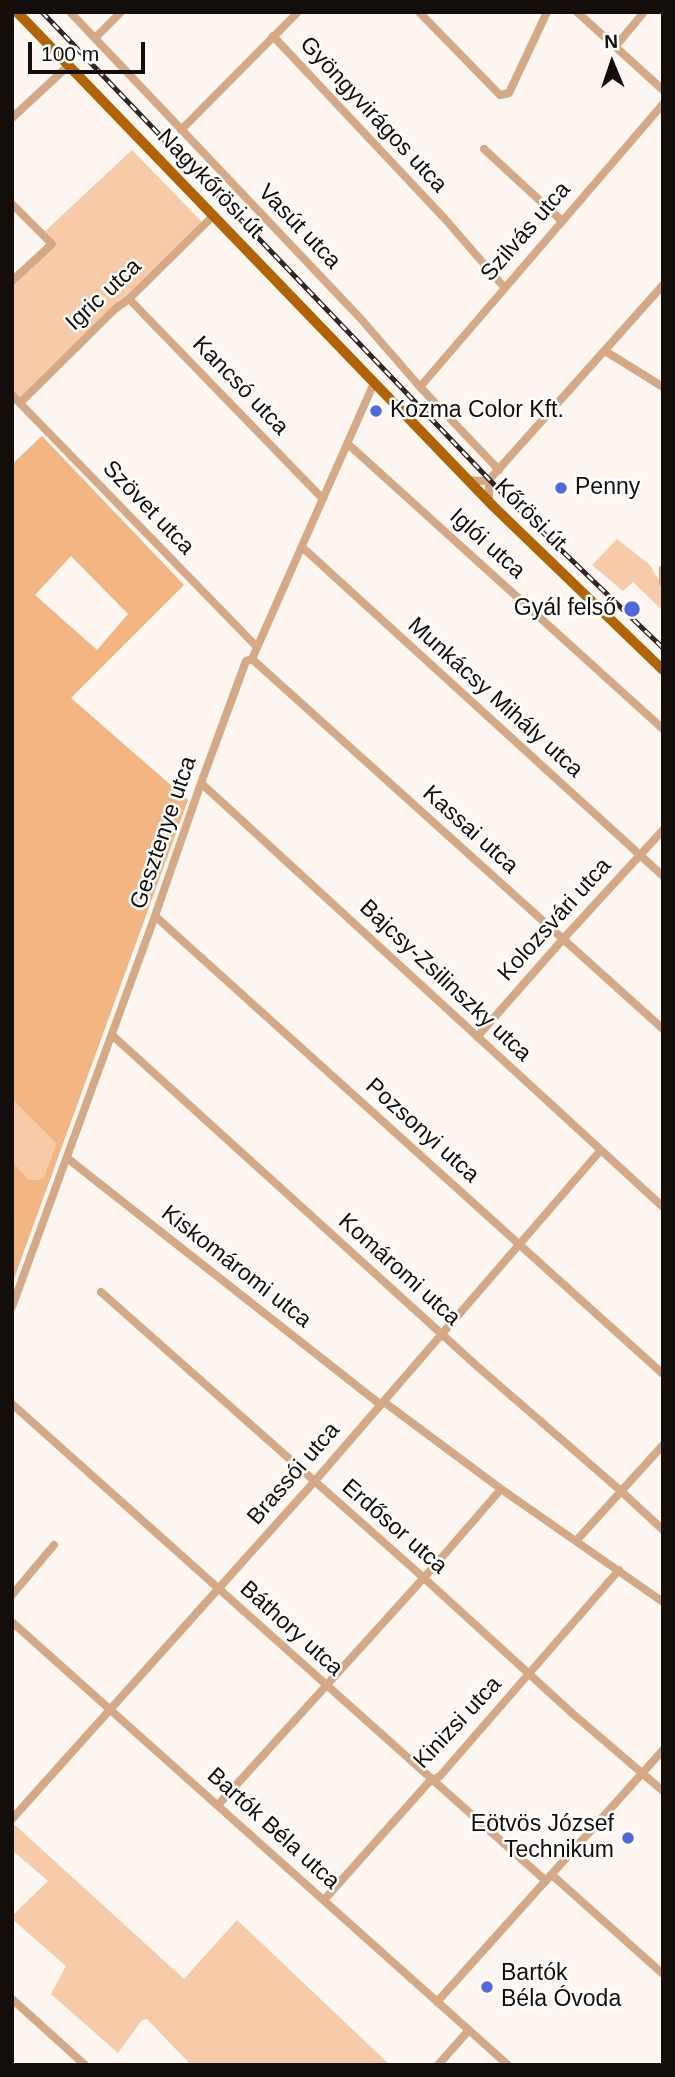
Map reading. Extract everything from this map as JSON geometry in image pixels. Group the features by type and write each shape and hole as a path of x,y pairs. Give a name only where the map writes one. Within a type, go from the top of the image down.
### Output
{"main road":[{"name":"Nagykőrösi út","path":"17,12 374,383"},
{"name":"Kőrösi út","path":"374,383 489,501 663,670"}],"street":[{"name":"Vasút utca","path":"70,12 361,319 420,387 499,470"},
{"path":"94,38 121,12"},
{"path":"181,130 298,12"},
{"path":"419,12 500,96 509,93 547,12"},
{"path":"577,12 663,90"},
{"path":"615,47 644,12"},
{"name":"Gyöngyvirágos utca","path":"273,36 445,219 504,287"},
{"path":"12,118 68,66"},
{"name":"Szilvás utca","path":"420,387 663,104"},
{"path":"484,149 562,220"},
{"path":"12,204 52,244 12,281"},
{"name":"Igric utca","path":"20,403 214,215"},
{"path":"468,480 489,480 499,470 663,285"},
{"name":"Kancsó utca","path":"129,299 323,499"},
{"path":"605,351 663,387"},
{"name":"Gesztenye utca","path":"12,1307 246,661 252,659 374,383"},
{"name":"Szövet utca","path":"12,395 257,647"},
{"name":"Iglói utca","path":"348,444 663,729"},
{"path":"489,480 489,501"},
{"path":"312,488 329,487"},
{"name":"Munkácsy Mihály utca","path":"302,547 663,876"},
{"path":"663,569 663,582"},
{"name":"Kassai utca","path":"252,659 663,1029"},
{"name":"Bajcsy-Zsilinszky utca","path":"201,783 663,1207"},
{"name":"Kolozsvári utca","path":"477,1037 663,830"},
{"name":"Pozsonyi utca","path":"155,916 663,1374"},
{"name":"Komáromi utca","path":"111,1035 442,1335 663,1530"},
{"name":"Brassói utca","path":"12,1819 314,1482 600,1151"},
{"name":"Kiskomáromi utca","path":"67,1158 382,1404 663,1602"},
{"name":"Erdősor utca","path":"100,1292 663,1791"},
{"name":"Báthory utca","path":"12,1404 432,1781 663,1975"},
{"path":"576,1541 663,1445"},
{"path":"218,1805 501,1489"},
{"path":"12,1595 54,1545"},
{"name":"Kinizsi utca","path":"324,1900 428,1783 440,1776 619,1570"},
{"name":"Bartók Béla utca","path":"12,1622 508,2065"},
{"path":"437,2002 663,1749"},
{"path":"12,1999 85,2065"},
{"path":"438,2065 468,2030"}],"shaded area":[{"path":"132,150 204,224 20,403 12,395 12,281 51,244 42,234"},
{"path":"42,436 184,585 71,698 188,800 12,1284 12,1161 29,1180 43,1179 56,1144 12,1099 12,464","holes":["71,556 128,614 97,650 35,595"]},
{"path":"617,539 650,565 663,588 663,611 633,582 623,591 592,565"},
{"path":"12,1099 56,1144 43,1179 29,1180 12,1161"},
{"path":"15,1825 184,1979 237,1920 390,2065 191,2065 147,2019 142,2020 118,2053 51,1994 66,1966 12,1919 48,1881 12,1850 12,1827"}],"railway":[{"path":"42,12 505,496 663,648"}],"place":[{"name":"Kozma Color Kft.","path":"376,411"},
{"name":"Penny","path":"561,488"},
{"name":"Gyál felső","path":"632,609"},
{"name":"Eötvös József Technikum","path":"628,1838"},
{"name":"Bartók Béla Óvoda","path":"487,1987"}]}
